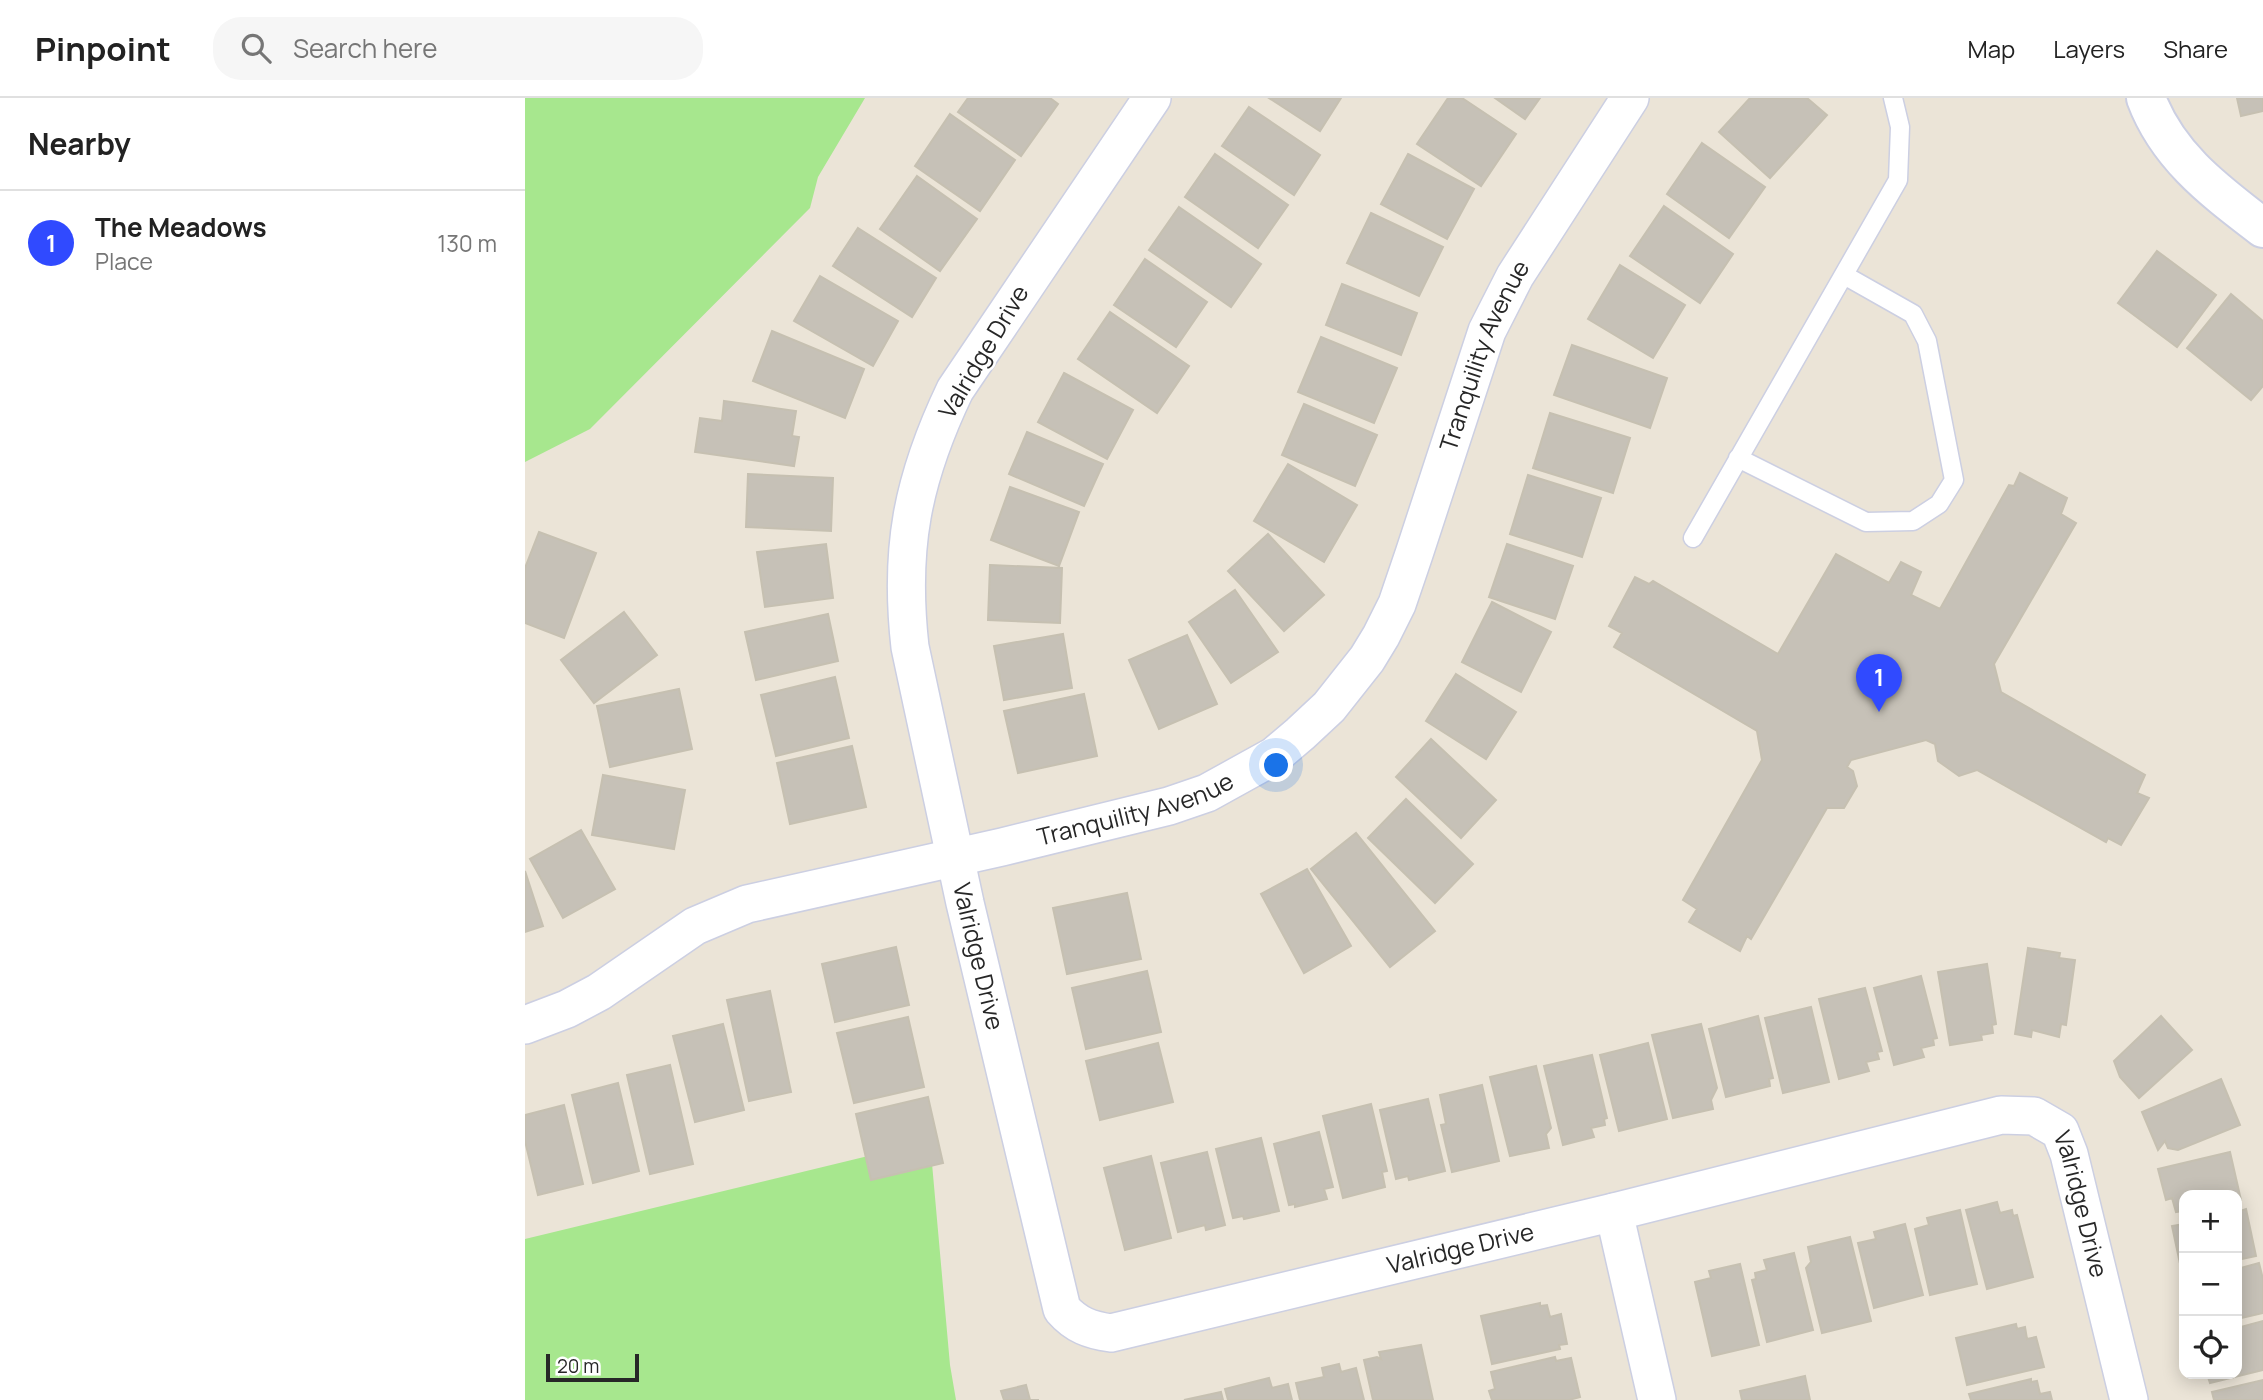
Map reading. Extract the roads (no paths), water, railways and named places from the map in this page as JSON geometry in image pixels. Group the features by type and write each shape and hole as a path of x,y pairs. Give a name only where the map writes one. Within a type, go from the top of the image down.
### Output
{"street":[{"name":"Valridge Drive","path":"1152,98 955,390 932,442 916,493 907,548 905,604 910,648 955,858 1062,1309 1078,1324 1094,1331 1111,1333 1613,1213 2001,1115 2034,1116 2060,1131 2069,1154 2129,1400"},
{"name":"Tranquility Avenue","path":"525,1025 567,1009 599,992 677,937 730,911 777,896 955,858 1169,806 1207,793 1274,755 1300,734 1329,707 1367,659 1397,604 1487,331 1555,211 1630,98"},
{"path":"2146,98 2168,143 2186,164 2207,185 2263,228"},
{"path":"1613,1213 1657,1400"}],"lane":[{"path":"1693,538 1898,180 1900,127 1893,98"},
{"path":"1738,458 1866,522 1913,521 1940,504 1954,480 1927,341 1913,314 1844,275"}],"place":[{"name":"The Meadows","path":"1879,712"}]}
